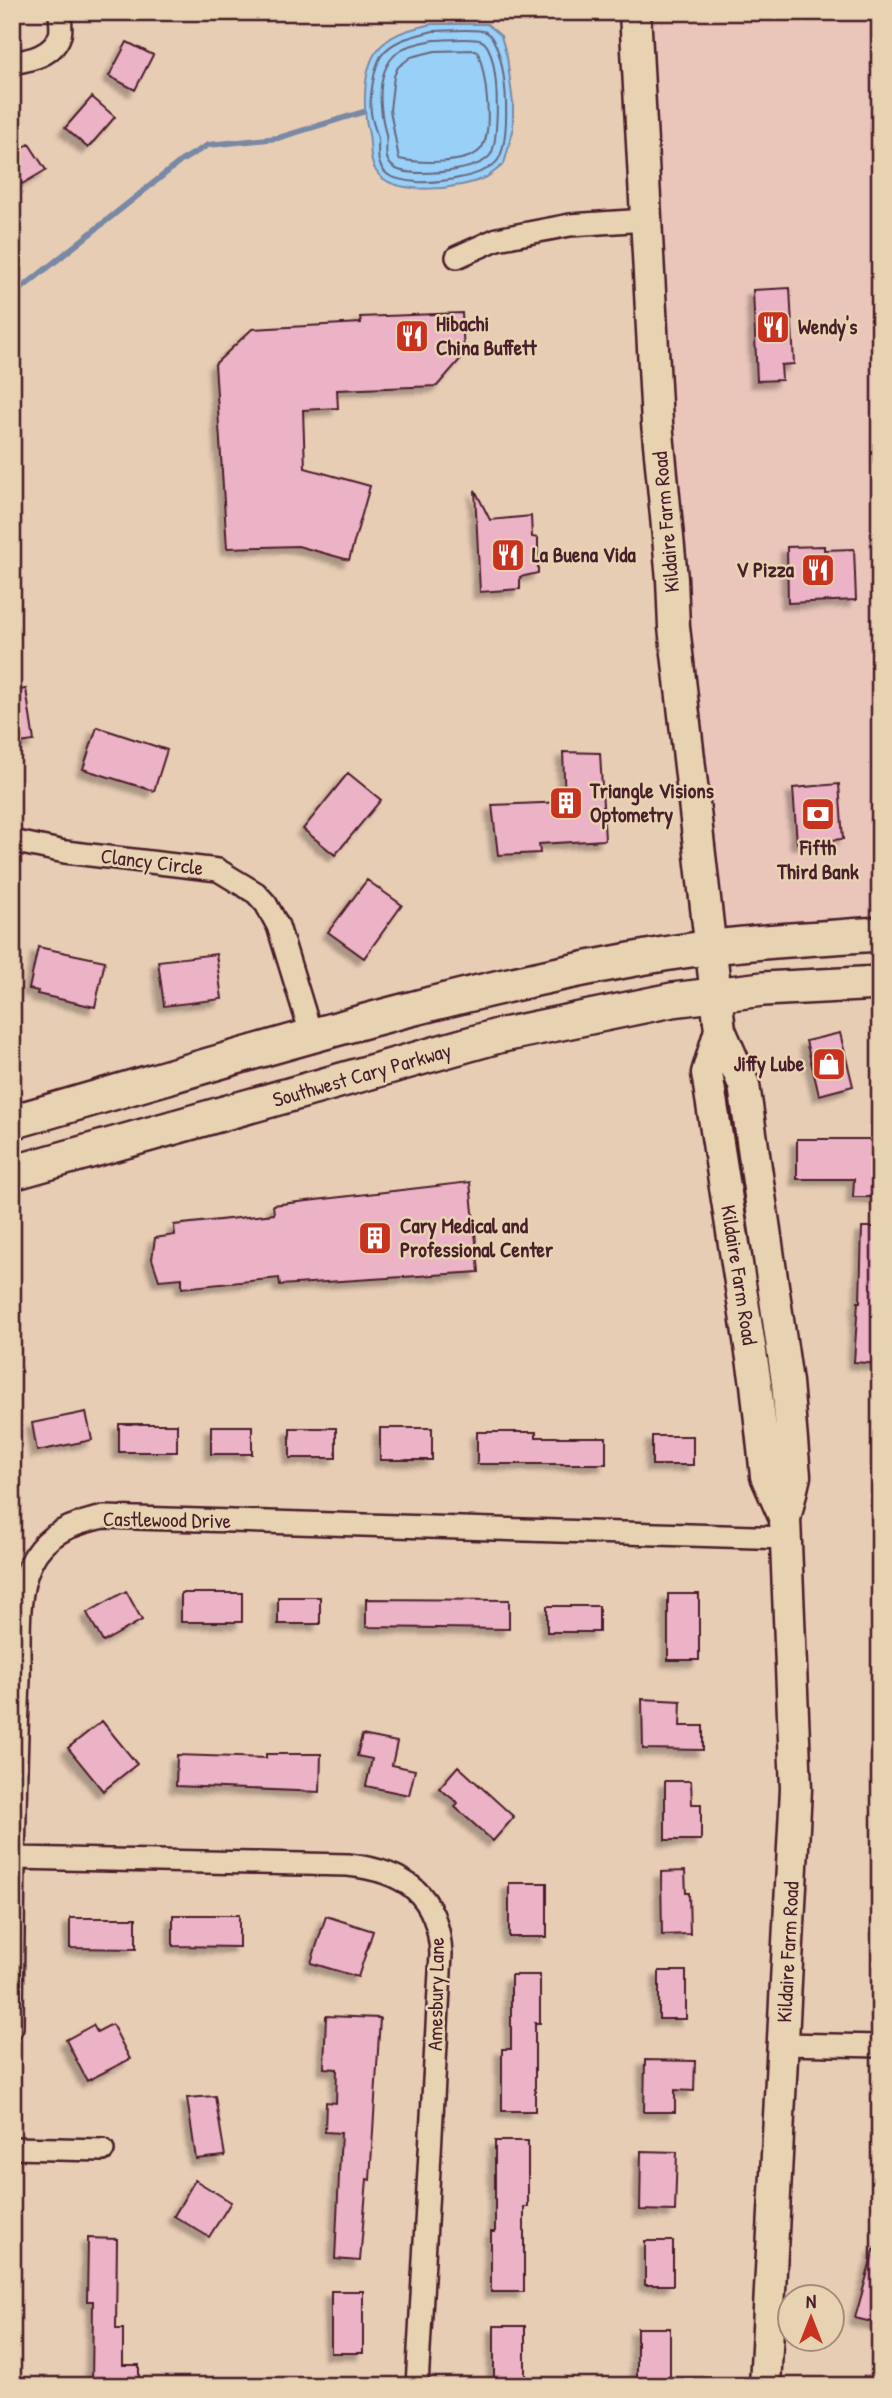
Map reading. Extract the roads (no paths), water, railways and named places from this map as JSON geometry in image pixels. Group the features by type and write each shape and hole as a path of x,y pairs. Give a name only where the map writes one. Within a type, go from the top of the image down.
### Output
{"main road":[{"name":"Kildaire Farm Road","path":"635,12 657,423 674,627 720,1030 744,1085 780,1331 795,1476 786,1528 796,1789 765,2386"},
{"path":"12,1122 468,994 709,947 880,934"},
{"name":"Southwest Cary Parkway","path":"12,1173 498,1036 672,1000 716,994 880,983"}],"street":[{"path":"12,63 37,59 50,50 60,36 60,12"},
{"path":"457,257 497,240 569,225 646,220"},
{"name":"Clancy Circle","path":"12,841 65,852 218,870 256,893 266,904 278,926 312,1037"},
{"name":"Castlewood Drive","path":"12,2027 22,1591 25,1577 38,1551 48,1539 82,1521 104,1517 786,1528"},
{"name":"Amesbury Lane","path":"15,1858 348,1865 390,1873 409,1883 426,1902 436,1924 441,1954 417,2386"},
{"path":"783,2044 880,2046"},
{"path":"12,2148 103,2150"}],"water":[{"path":"432,24 487,24 501,36 507,57 513,103 513,131 504,164 487,177 462,185 412,188 385,180 376,171 366,121 366,79 376,52 387,40"}],"waterway":[{"path":"12,296 181,161 208,145 278,138 363,112"}],"place":[{"name":"Wendy's","path":"773,327"},
{"name":"Hibachi China Buffett","path":"412,336"},
{"name":"La Buena Vida","path":"508,555"},
{"name":"V Pizza","path":"818,570"},
{"name":"Triangle Visions Optometry","path":"566,803"},
{"name":"Fifth Third Bank","path":"818,814"},
{"name":"Jiffy Lube","path":"829,1064"},
{"name":"Cary Medical and Professional Center","path":"375,1238"}]}
